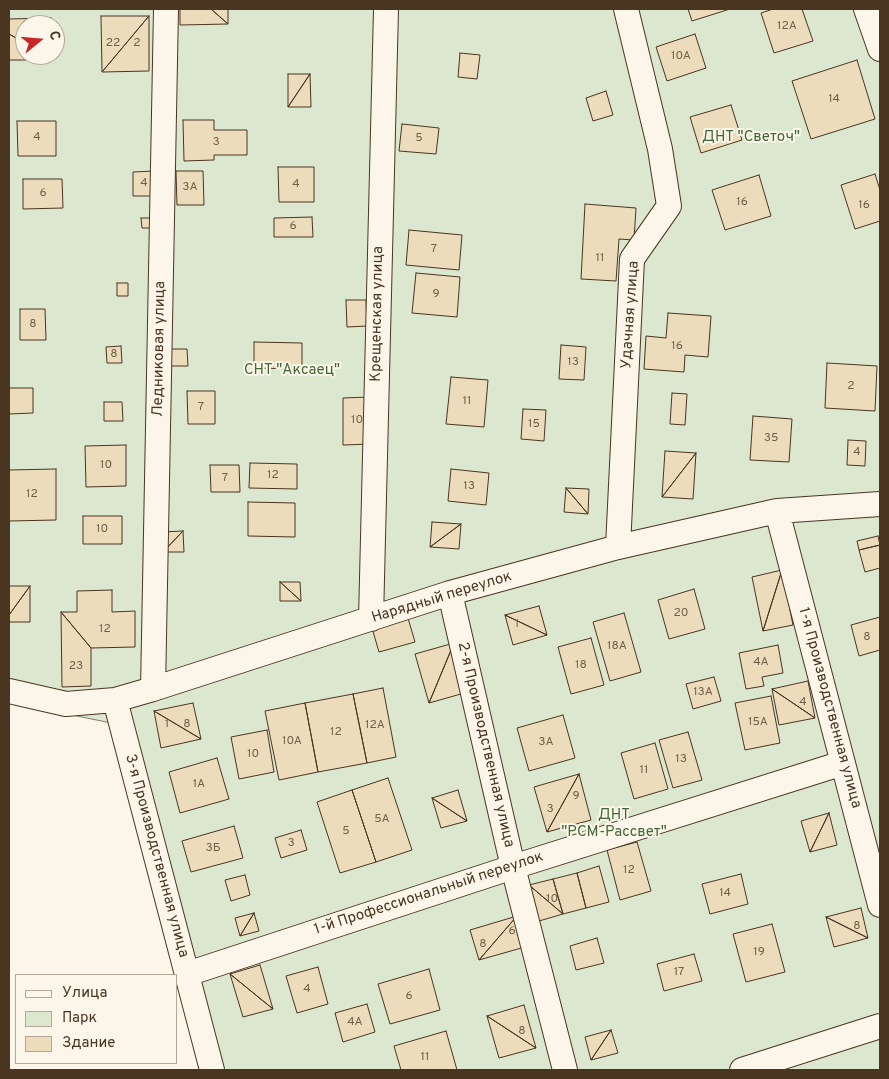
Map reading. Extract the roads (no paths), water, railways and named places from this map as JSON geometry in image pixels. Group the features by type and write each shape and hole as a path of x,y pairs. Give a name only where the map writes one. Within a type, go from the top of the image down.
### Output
{"street":[{"name":"Ледниковая улица","path":"153,689 166,9"},
{"name":"Крещенская улица","path":"370,619 386,9"},
{"name":"Удачная улица","path":"618,547 632,259 669,206 660,149 626,9"},
{"path":"866,9 880,49"},
{"name":"Нарядный переулок","path":"9,691 66,704 115,700 450,593 618,547 777,512 880,504"},
{"name":"1-я Производственная улица","path":"777,512 880,905"},
{"name":"2-я Производственная улица","path":"450,593 512,866 565,1070"},
{"name":"3-я Производственная улица","path":"115,700 212,1070"},
{"name":"1-й Профессиональный переулок","path":"187,974 512,866 843,763"},
{"path":"742,1070 880,1026"}],"park label":[{"name":"ДНТ \"Светоч\"","path":"751,138"},
{"name":"СНТ \"Аксаец\"","path":"292,371"},
{"name":"ДНТ \"РСМ-Рассвет\"","path":"614,824"}]}
